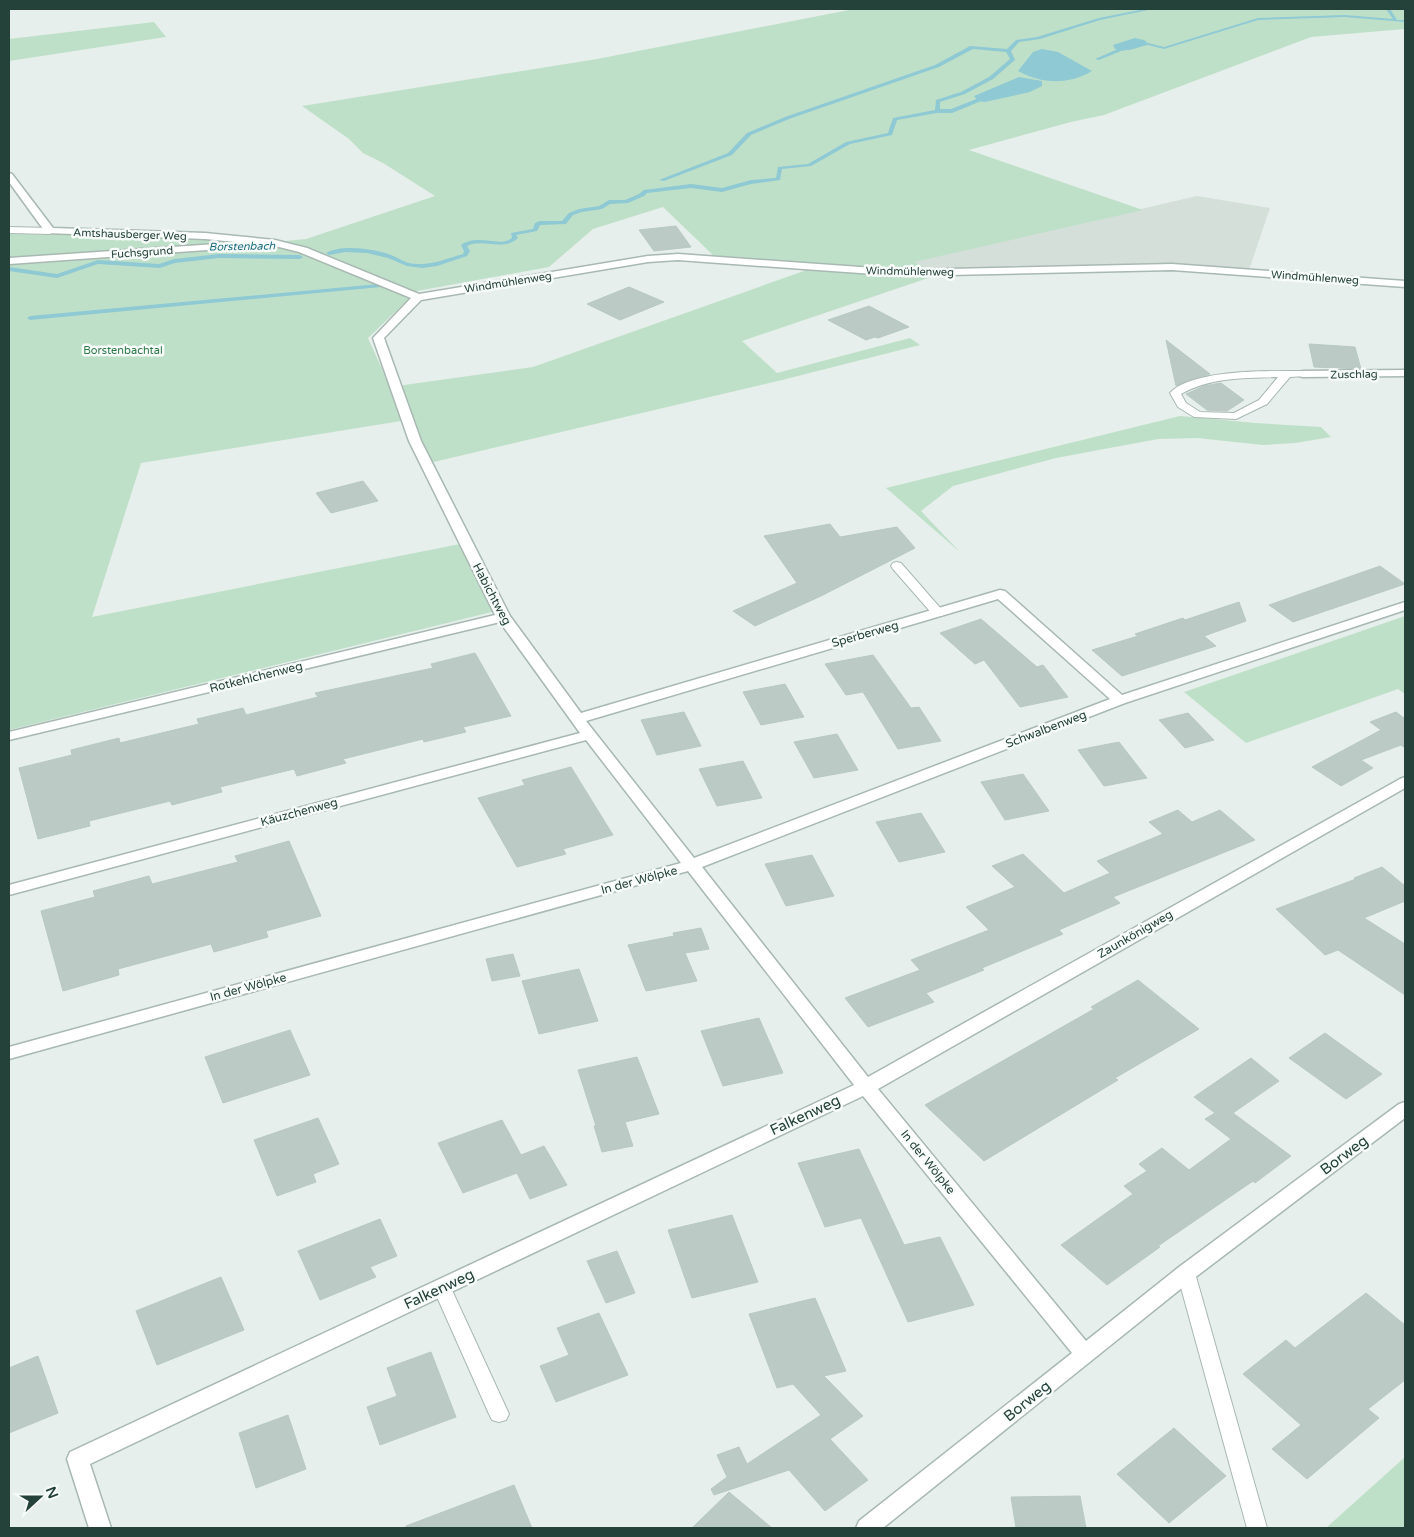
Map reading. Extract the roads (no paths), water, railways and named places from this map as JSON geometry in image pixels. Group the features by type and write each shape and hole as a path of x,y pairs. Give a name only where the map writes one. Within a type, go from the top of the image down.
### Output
{"street":[{"path":"9,176 50,231"},
{"name":"Amtshausberger Weg","path":"50,231 204,236 275,243 303,250 418,296"},
{"name":"Fuchsgrund","path":"9,261 275,243"},
{"name":"Windmühlenweg","path":"418,296 648,258 678,257 902,273 1172,267 1405,284"},
{"name":"Habichtweg","path":"418,296 378,338 415,440 503,617 589,735 692,865"},
{"name":"Zuschlag","path":"1302,374 1405,373"},
{"name":"Sperberweg","path":"577,719 1000,594 1120,700"},
{"name":"Schwalbenweg","path":"692,865 1120,700 1405,606"},
{"name":"Rotkehlchenweg","path":"9,736 503,617"},
{"name":"Käuzchenweg","path":"9,890 589,735"},
{"name":"Zaunkönigweg","path":"866,1087 1405,782"},
{"name":"In der Wölpke","path":"9,1053 692,865 866,1087 1085,1354"},
{"name":"Falkenweg","path":"100,1528 78,1459 866,1087"},
{"name":"Borweg","path":"867,1528 1186,1273 1405,1109"}],"lane":[{"path":"9,230 50,231"},
{"path":"1286,375 1263,402 1236,416 1198,415 1182,405 1175,393 1186,384 1231,377 1302,374"},
{"path":"898,566 938,612"},
{"path":"1186,1273 1258,1528"},
{"path":"442,1288 499,1414"}],"water":[{"path":"1135,38 1148,43 1128,50 1115,49 1113,45"},
{"path":"1042,49 1058,52 1092,71 1074,79 1055,81 1036,78 1018,71 1033,52"},
{"path":"1019,77 1042,81 1042,86 1030,92 985,102 978,101 974,96"}],"waterway":[{"name":"Borstenbach","path":"1008,51 1018,41 1038,38 1099,19 1151,9"},
{"name":"Borstenbach","path":"1388,9 1396,21"},
{"path":"1097,59 1120,50 1148,44 1164,48 1258,19 1345,16 1396,21"},
{"name":"Borstenbach","path":"1396,21 1405,21"},
{"path":"662,180 730,154 749,134 787,118 937,66 972,47 1008,51"},
{"name":"Borstenbach","path":"937,111 938,101 963,93 991,78 1013,59 1008,51"},
{"path":"937,111 952,111 989,96"},
{"name":"Borstenbach","path":"329,253 352,250 367,251 390,257 409,265 429,266 465,255 467,251 464,245 470,242 511,242 515,238 513,234 535,230 537,224 564,223 571,214 581,210 600,208 609,202 626,202 642,195 646,191 691,186 722,190 751,182 778,179 780,168 809,165 848,143 890,134 895,119 937,111"},
{"name":"Borstenbach","path":"9,269 57,276 98,262 160,266 174,261 219,256 300,257"},
{"path":"30,318 379,286"}],"park label":[{"name":"Borstenbachtal","path":"123,350"}]}
